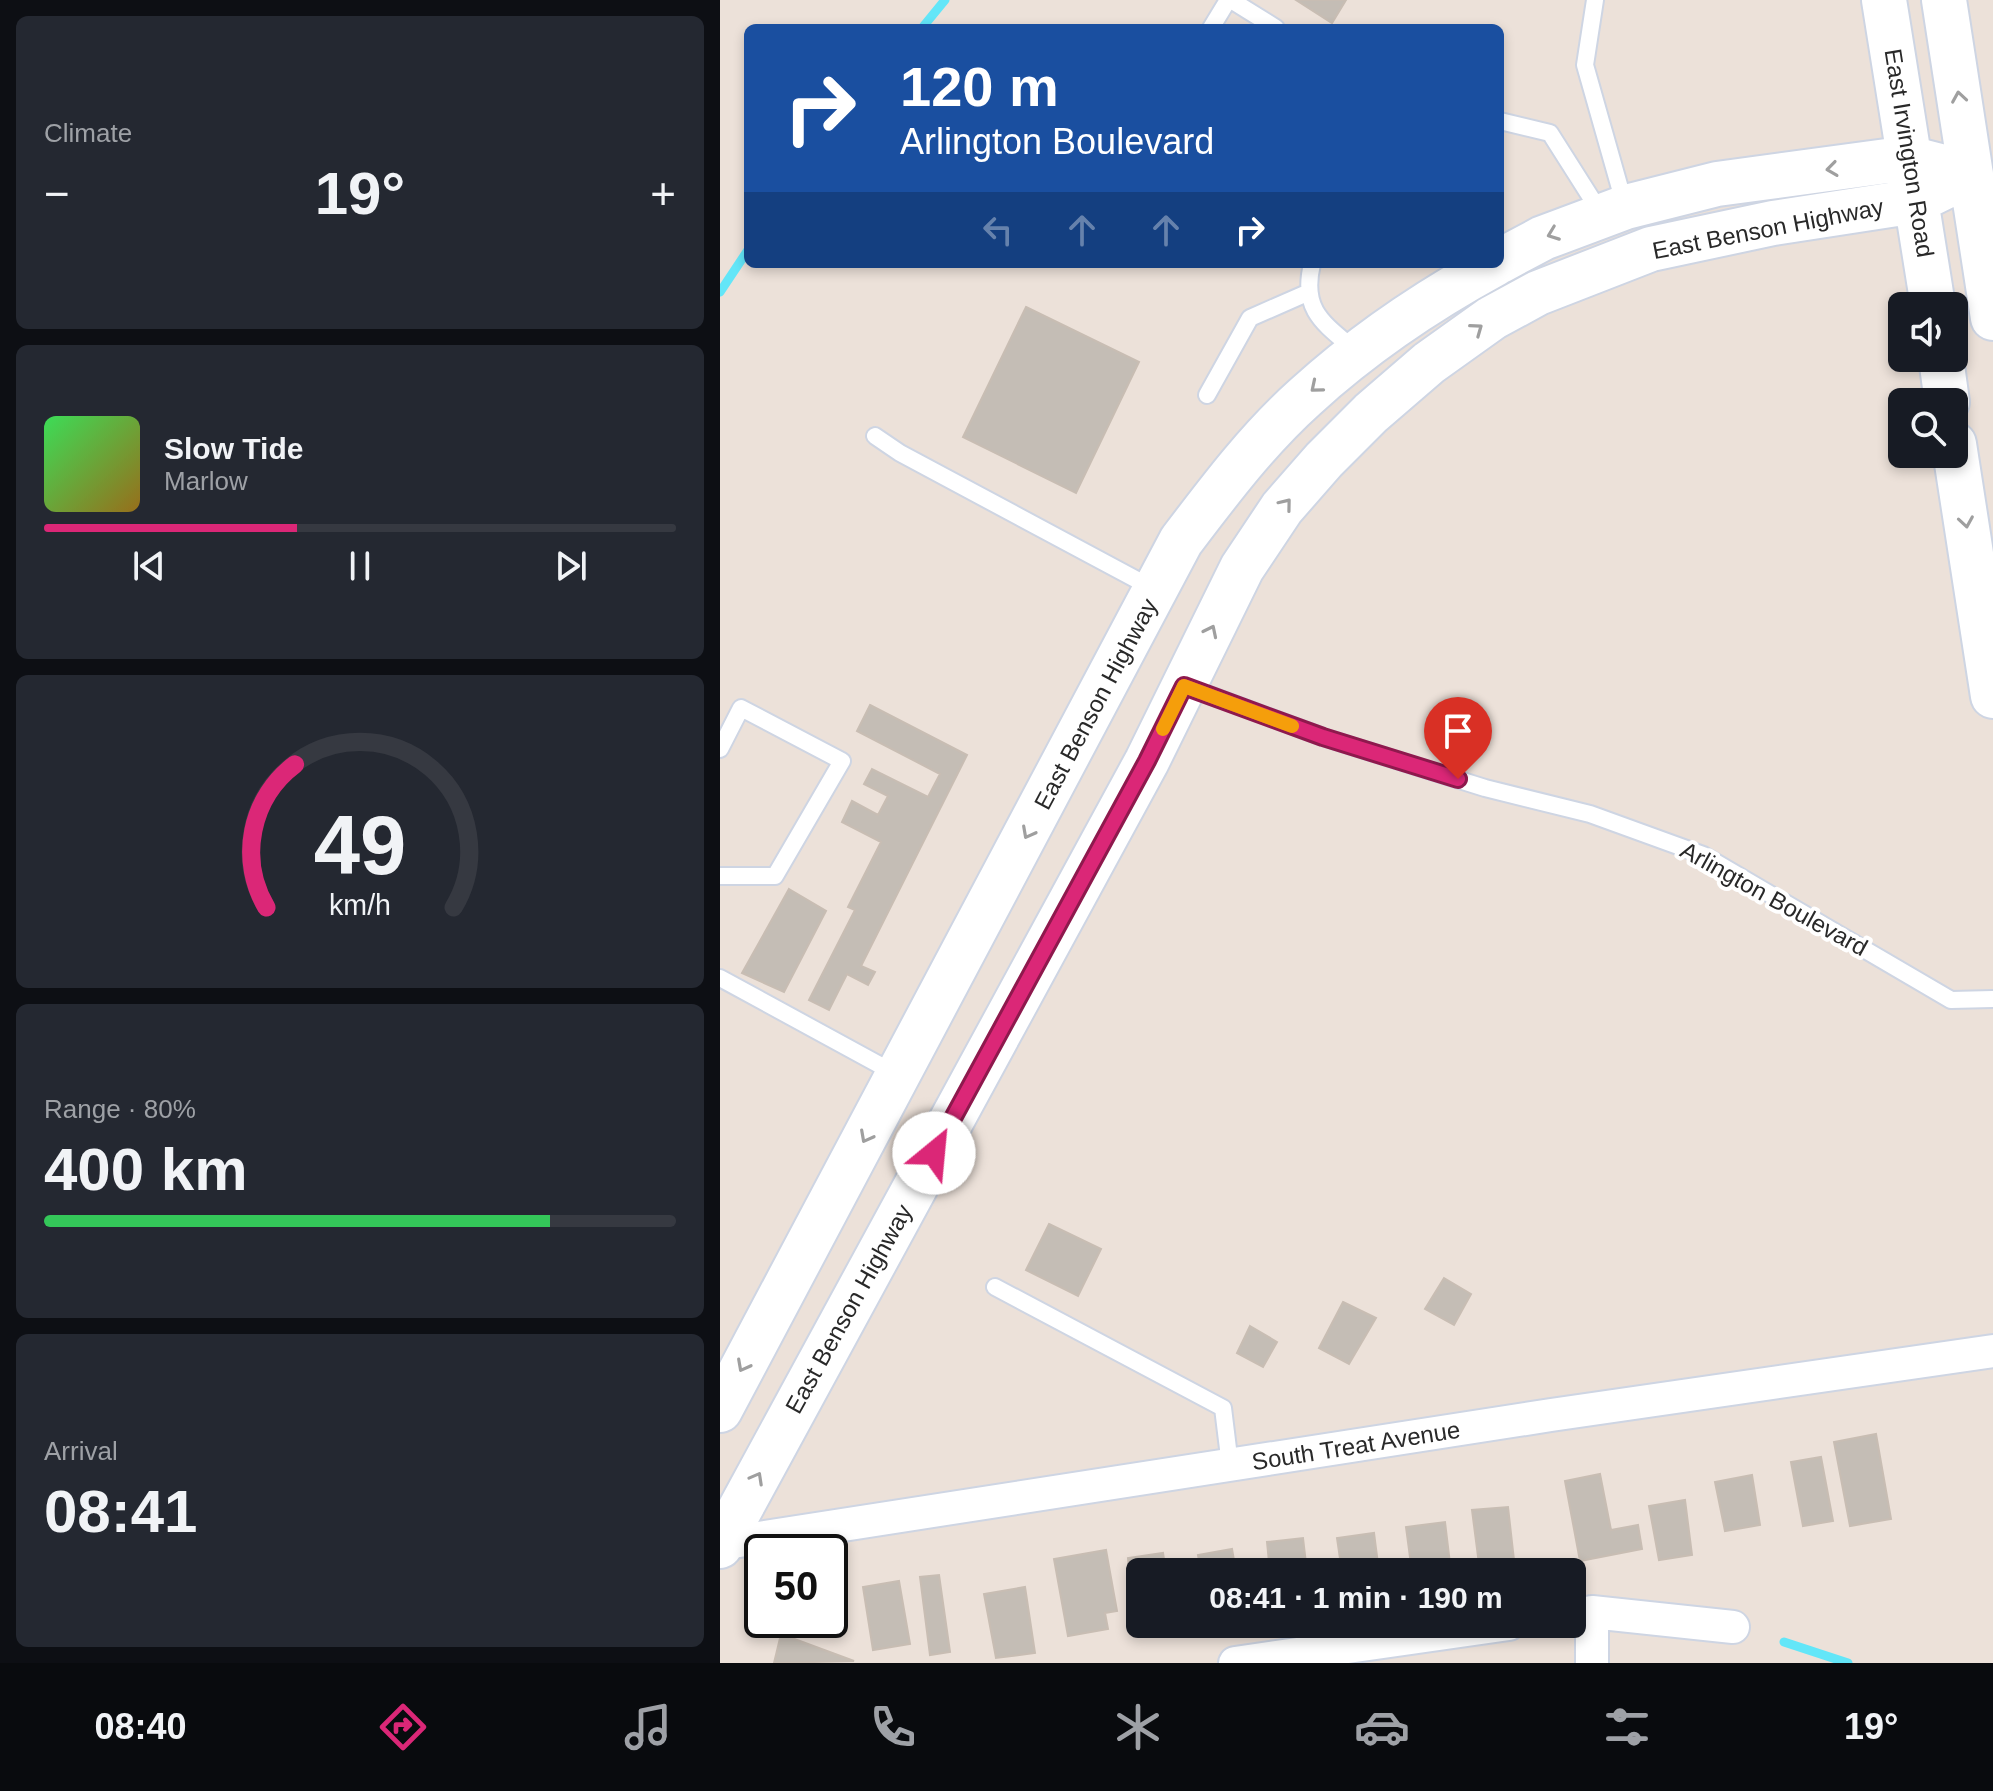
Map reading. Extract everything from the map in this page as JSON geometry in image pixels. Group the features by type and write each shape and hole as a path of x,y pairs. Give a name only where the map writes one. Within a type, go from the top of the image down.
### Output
{"main road":[{"name":"East Irvington Road","path":"1884,0 1931,292"},
{"path":"1944,0 1982,172 1993,318"},
{"name":"East Benson Highway","path":"1504,260 1543,238 1614,212 1717,184 1909,158 1982,172"},
{"name":"East Benson Highway","path":"720,1545 1147,761 1242,568 1282,508 1371,413 1429,363 1492,318 1538,293 1651,249 1773,223 1916,201 1982,172"},
{"name":"East Benson Highway","path":"720,1410 1181,541 1226,483 1303,398 1358,352 1431,302 1489,268"},
{"path":"1958,468 1993,696"}],"street":[{"name":"South Treat Avenue","path":"720,1545 1993,1351"},
{"path":"1586,1613 1733,1627"},
{"path":"1586,1633 1592,1663"},
{"path":"1235,1663 1278,1660 1419,1638"}],"lane":[{"path":"1214,24 1230,0 1269,24"},
{"path":"1595,0 1585,65 1614,212"},
{"path":"1504,122 1550,133 1614,212"},
{"path":"1311,268 1307,293 1320,320 1358,352"},
{"path":"1207,395 1250,318 1307,293"},
{"path":"875,436 900,453 1156,590"},
{"name":"Arlington Boulevard","path":"1184,686 1323,737 1485,788 1590,814 1703,855 1951,1000 1993,999"},
{"path":"720,749 741,708 842,761 775,876 720,876"},
{"path":"720,978 899,1075"},
{"path":"995,1287 1223,1408 1230,1465"}],"building":[{"path":"1296,0 1346,0 1332,23"},
{"path":"1026,307 1139,362 1076,493 963,437"},
{"path":"870,705 967,755 861,966 875,972 868,985 847,974 829,1010 809,1000 855,910 848,907 881,842 842,822 852,801 878,815 888,796 864,784 872,769 928,797 940,774 857,731"},
{"path":"789,889 826,911 784,992 742,973"},
{"path":"1049,1224 1101,1249 1078,1296 1026,1270"},
{"path":"1444,1278 1471,1294 1454,1325 1425,1309"},
{"path":"1343,1302 1376,1318 1349,1364 1319,1348"},
{"path":"1250,1326 1277,1342 1263,1367 1237,1353"},
{"path":"1876,1434 1891,1519 1850,1526 1834,1442"},
{"path":"1821,1457 1833,1521 1803,1526 1791,1462"},
{"path":"1600,1474 1611,1530 1638,1525 1642,1549 1586,1560 1579,1558 1565,1481"},
{"path":"1752,1475 1760,1525 1725,1531 1715,1482"},
{"path":"1685,1500 1692,1555 1659,1560 1649,1506"},
{"path":"1508,1507 1514,1558 1478,1558 1472,1510"},
{"path":"1445,1522 1449,1558 1410,1558 1406,1527"},
{"path":"1374,1533 1377,1558 1340,1558 1337,1538"},
{"path":"1303,1538 1305,1558 1269,1558 1267,1542"},
{"path":"1232,1549 1234,1558 1199,1558 1198,1555"},
{"path":"1106,1550 1117,1611 1105,1613 1108,1629 1068,1636 1054,1559"},
{"path":"1163,1553 1164,1558 1128,1558"},
{"path":"939,1575 950,1652 930,1655 920,1577"},
{"path":"899,1581 910,1644 873,1650 863,1587"},
{"path":"1025,1587 1035,1653 996,1658 984,1594"},
{"path":"780,1638 792,1638 854,1661 774,1663"}],"waterway":[{"path":"925,24 945,0"},
{"path":"720,292 744,256"},
{"path":"1784,1642 1848,1663"}],"slow traffic":[{"path":"1163,729 1184,686 1292,726"}],"route":[{"path":"934,1153 1147,761 1184,686 1323,737 1458,779"}]}
